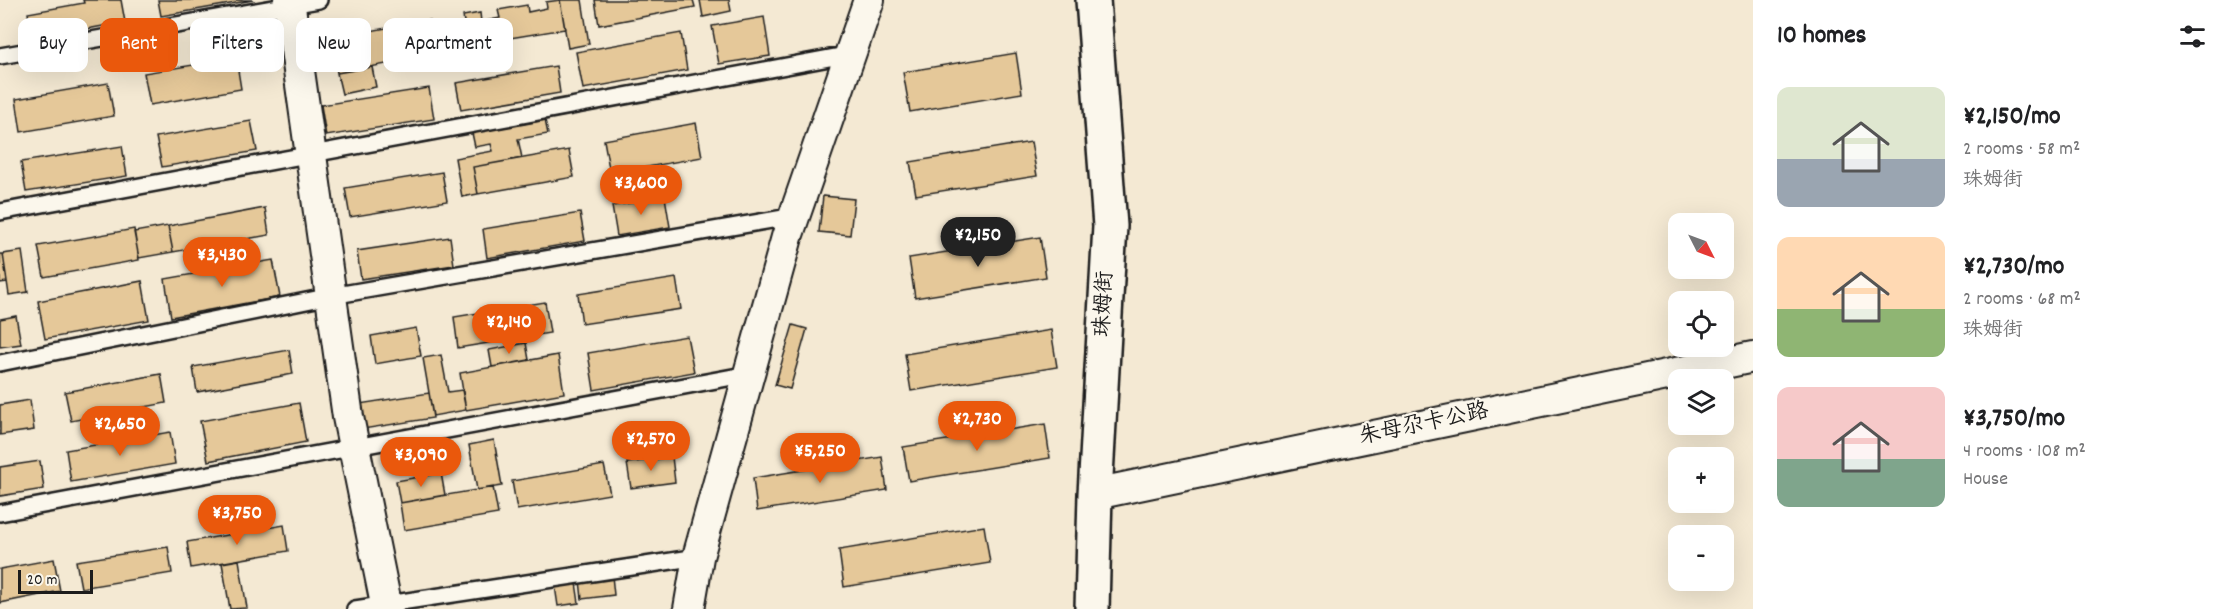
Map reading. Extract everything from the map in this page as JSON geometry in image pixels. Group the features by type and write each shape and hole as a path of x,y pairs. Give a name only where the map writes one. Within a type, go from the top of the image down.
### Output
{"main road":[{"name":"珠姆街","path":"1092,609 1095,494 1110,226 1094,0"}],"street":[{"path":"688,609 698,557 795,216 870,0"},
{"path":"289,3 354,448 387,606"},
{"name":"朱母尕卡公路","path":"1095,494 1753,357"}],"lane":[{"path":"0,56 289,3 319,0"},
{"path":"0,212 851,54"},
{"path":"0,363 330,296 795,216"},
{"path":"0,513 749,374"},
{"path":"356,609 698,557"}],"building":[{"path":"83,0 121,0 124,18 100,18 100,27 88,29 88,18 29,18 28,13 84,3"},
{"path":"158,0 253,0 161,16"},
{"path":"560,0 582,0 589,44 568,48"},
{"path":"560,0 565,29 513,38 513,18 500,18 498,10 527,5 528,12 547,8 546,2"},
{"path":"595,0 693,0 695,7 599,25"},
{"path":"700,0 729,0 731,11 703,17"},
{"path":"480,13 481,18 463,18 463,16"},
{"path":"764,17 770,56 719,64 712,26"},
{"path":"383,29 383,65 371,67 371,31"},
{"path":"681,33 687,70 583,89 576,52"},
{"path":"1016,53 1022,93 910,112 903,72"},
{"path":"190,66 190,72 238,72 241,89 150,105 144,73 178,72 178,67"},
{"path":"556,66 560,93 461,110 456,83"},
{"path":"371,67 376,87 342,94 337,73 371,72"},
{"path":"108,83 114,116 21,132 16,99"},
{"path":"429,88 434,119 326,136 321,105"},
{"path":"545,120 548,134 518,139 522,158 473,167 478,194 462,197 455,158 493,151 491,144 475,147 472,133"},
{"path":"251,121 257,151 162,167 156,137"},
{"path":"696,123 702,157 610,174 604,140"},
{"path":"1031,142 1037,176 916,195 910,162"},
{"path":"122,146 127,176 26,192 21,162"},
{"path":"569,150 574,177 478,194 473,167"},
{"path":"442,172 447,201 350,217 345,188"},
{"path":"823,196 854,199 850,235 819,232"},
{"path":"665,197 670,227 617,236 612,206"},
{"path":"265,208 269,235 173,252 168,226"},
{"path":"580,213 585,241 487,258 483,229"},
{"path":"168,226 173,252 139,258 134,232"},
{"path":"134,229 139,260 44,277 38,246"},
{"path":"450,237 454,265 361,279 357,251"},
{"path":"1040,237 1046,277 915,298 909,258"},
{"path":"22,251 28,292 9,295 3,254"},
{"path":"0,254 3,254 7,282 0,283"},
{"path":"273,260 280,297 171,317 165,279"},
{"path":"676,278 681,309 582,324 578,294"},
{"path":"142,281 149,320 45,339 38,301"},
{"path":"545,302 550,333 458,348 454,317"},
{"path":"16,316 21,344 0,347 0,319"},
{"path":"793,325 807,329 790,389 775,385"},
{"path":"416,328 421,356 375,364 371,336"},
{"path":"1051,330 1057,367 911,391 905,354"},
{"path":"687,336 694,372 594,390 588,353"},
{"path":"526,343 529,360 492,367 489,350"},
{"path":"289,350 293,374 197,392 193,367"},
{"path":"441,355 448,392 462,390 466,410 433,416 423,358"},
{"path":"558,355 564,393 466,410 460,373"},
{"path":"161,374 166,403 71,421 65,392"},
{"path":"429,393 433,418 363,429 359,404"},
{"path":"30,400 34,430 0,435 0,405"},
{"path":"299,403 306,442 208,461 200,421"},
{"path":"1045,424 1050,458 909,481 903,447"},
{"path":"170,432 175,464 71,482 66,450"},
{"path":"494,440 502,486 477,490 469,445"},
{"path":"672,457 675,482 631,488 627,463"},
{"path":"882,457 887,490 757,511 753,478"},
{"path":"40,461 44,489 0,496 0,467"},
{"path":"604,465 610,494 517,510 512,481"},
{"path":"441,473 445,495 400,503 396,481"},
{"path":"493,487 498,514 404,530 400,503"},
{"path":"284,525 288,551 191,568 187,542"},
{"path":"984,526 990,563 844,587 839,550"},
{"path":"168,547 172,573 81,588 76,561"},
{"path":"54,559 60,591 0,603 0,569"},
{"path":"239,560 247,608 230,609 222,563"},
{"path":"612,576 614,595 582,599 580,580"},
{"path":"576,583 579,603 558,606 555,586"}]}
